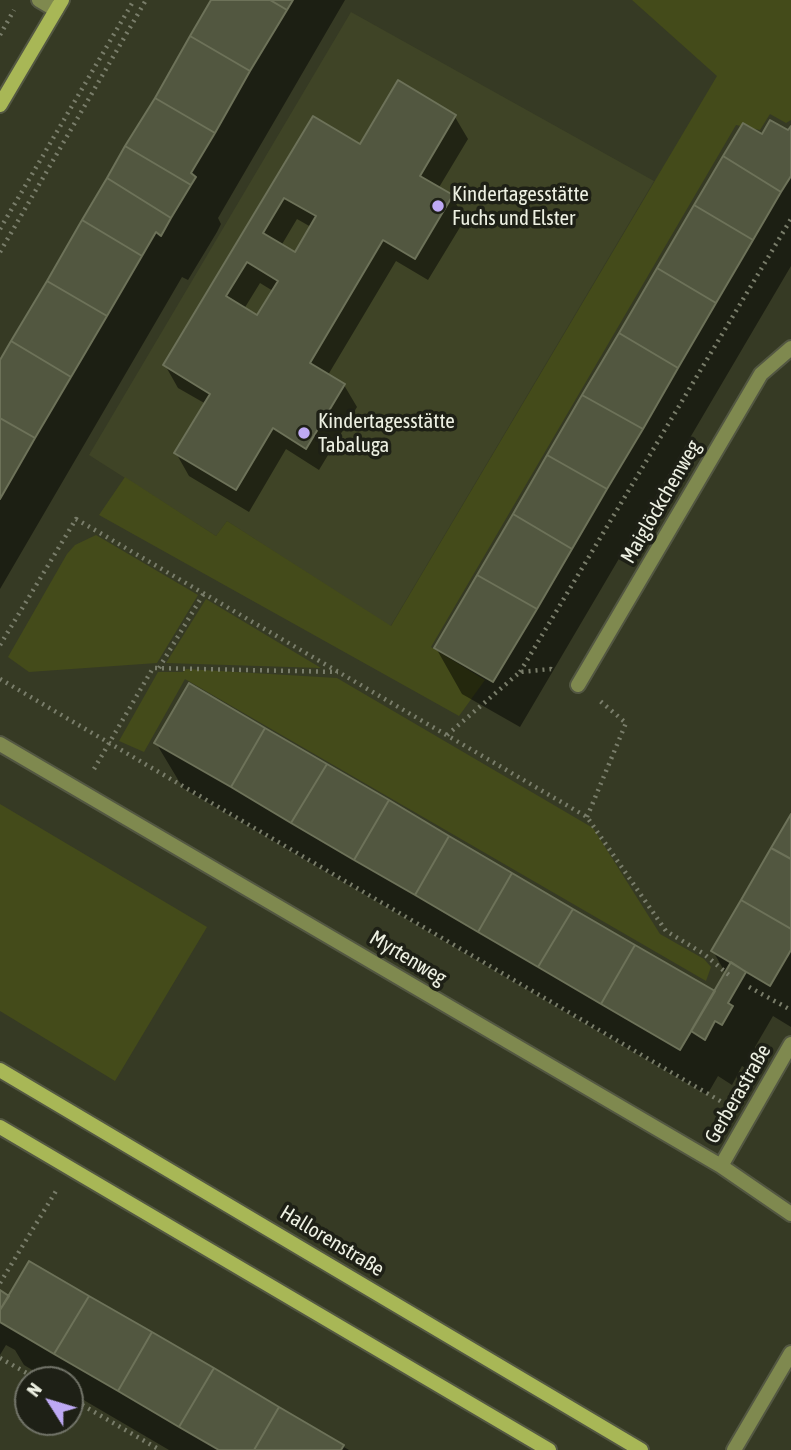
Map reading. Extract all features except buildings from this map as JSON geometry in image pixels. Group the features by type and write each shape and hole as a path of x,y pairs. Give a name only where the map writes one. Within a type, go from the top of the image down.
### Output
{"street":[{"path":"0,105 59,5 39,0"},
{"name":"Maiglöckchenweg","path":"578,685 761,374 791,348"},
{"name":"Myrtenweg","path":"0,744 720,1166 791,1214"},
{"name":"Gerberastraße","path":"720,1166 791,1044"},
{"name":"Hallorenstraße","path":"0,1070 641,1450"},
{"path":"0,1127 549,1450"},
{"path":"734,1450 791,1353"}],"path":[{"path":"0,35 20,0"},
{"path":"0,229 134,0"},
{"path":"0,252 146,0"},
{"path":"447,735 520,672 791,219"},
{"path":"0,645 76,519 587,817 666,931 704,954 729,975"},
{"path":"159,668 204,593"},
{"path":"82,791 153,668 339,672"},
{"path":"520,672 551,669 578,685 626,723 587,817"},
{"path":"0,680 749,1117"},
{"path":"749,986 791,1010"},
{"path":"0,1283 69,1168"},
{"path":"84,1406 160,1450"}],"shaded area":[{"path":"632,0 791,0 791,120 786,123 770,114 760,130 736,125 431,647 485,680 459,716 99,515 125,477 216,536 227,521 391,626 717,76"},
{"path":"351,12 654,181 390,627 227,521 216,536 89,455"},
{"path":"96,535 198,595 157,663 29,672 8,657 67,554 75,545"},
{"path":"206,599 321,668 166,663"},
{"path":"186,669 337,678 593,828 660,934 704,959 711,967 706,981 185,679 144,752 119,741 158,672 183,672"},
{"path":"0,804 207,927 115,1081 0,1011"}],"place":[{"name":"Kindertagesstätte Fuchs und Elster","path":"438,206"},
{"name":"Kindertagesstätte Tabaluga","path":"304,433"}]}
